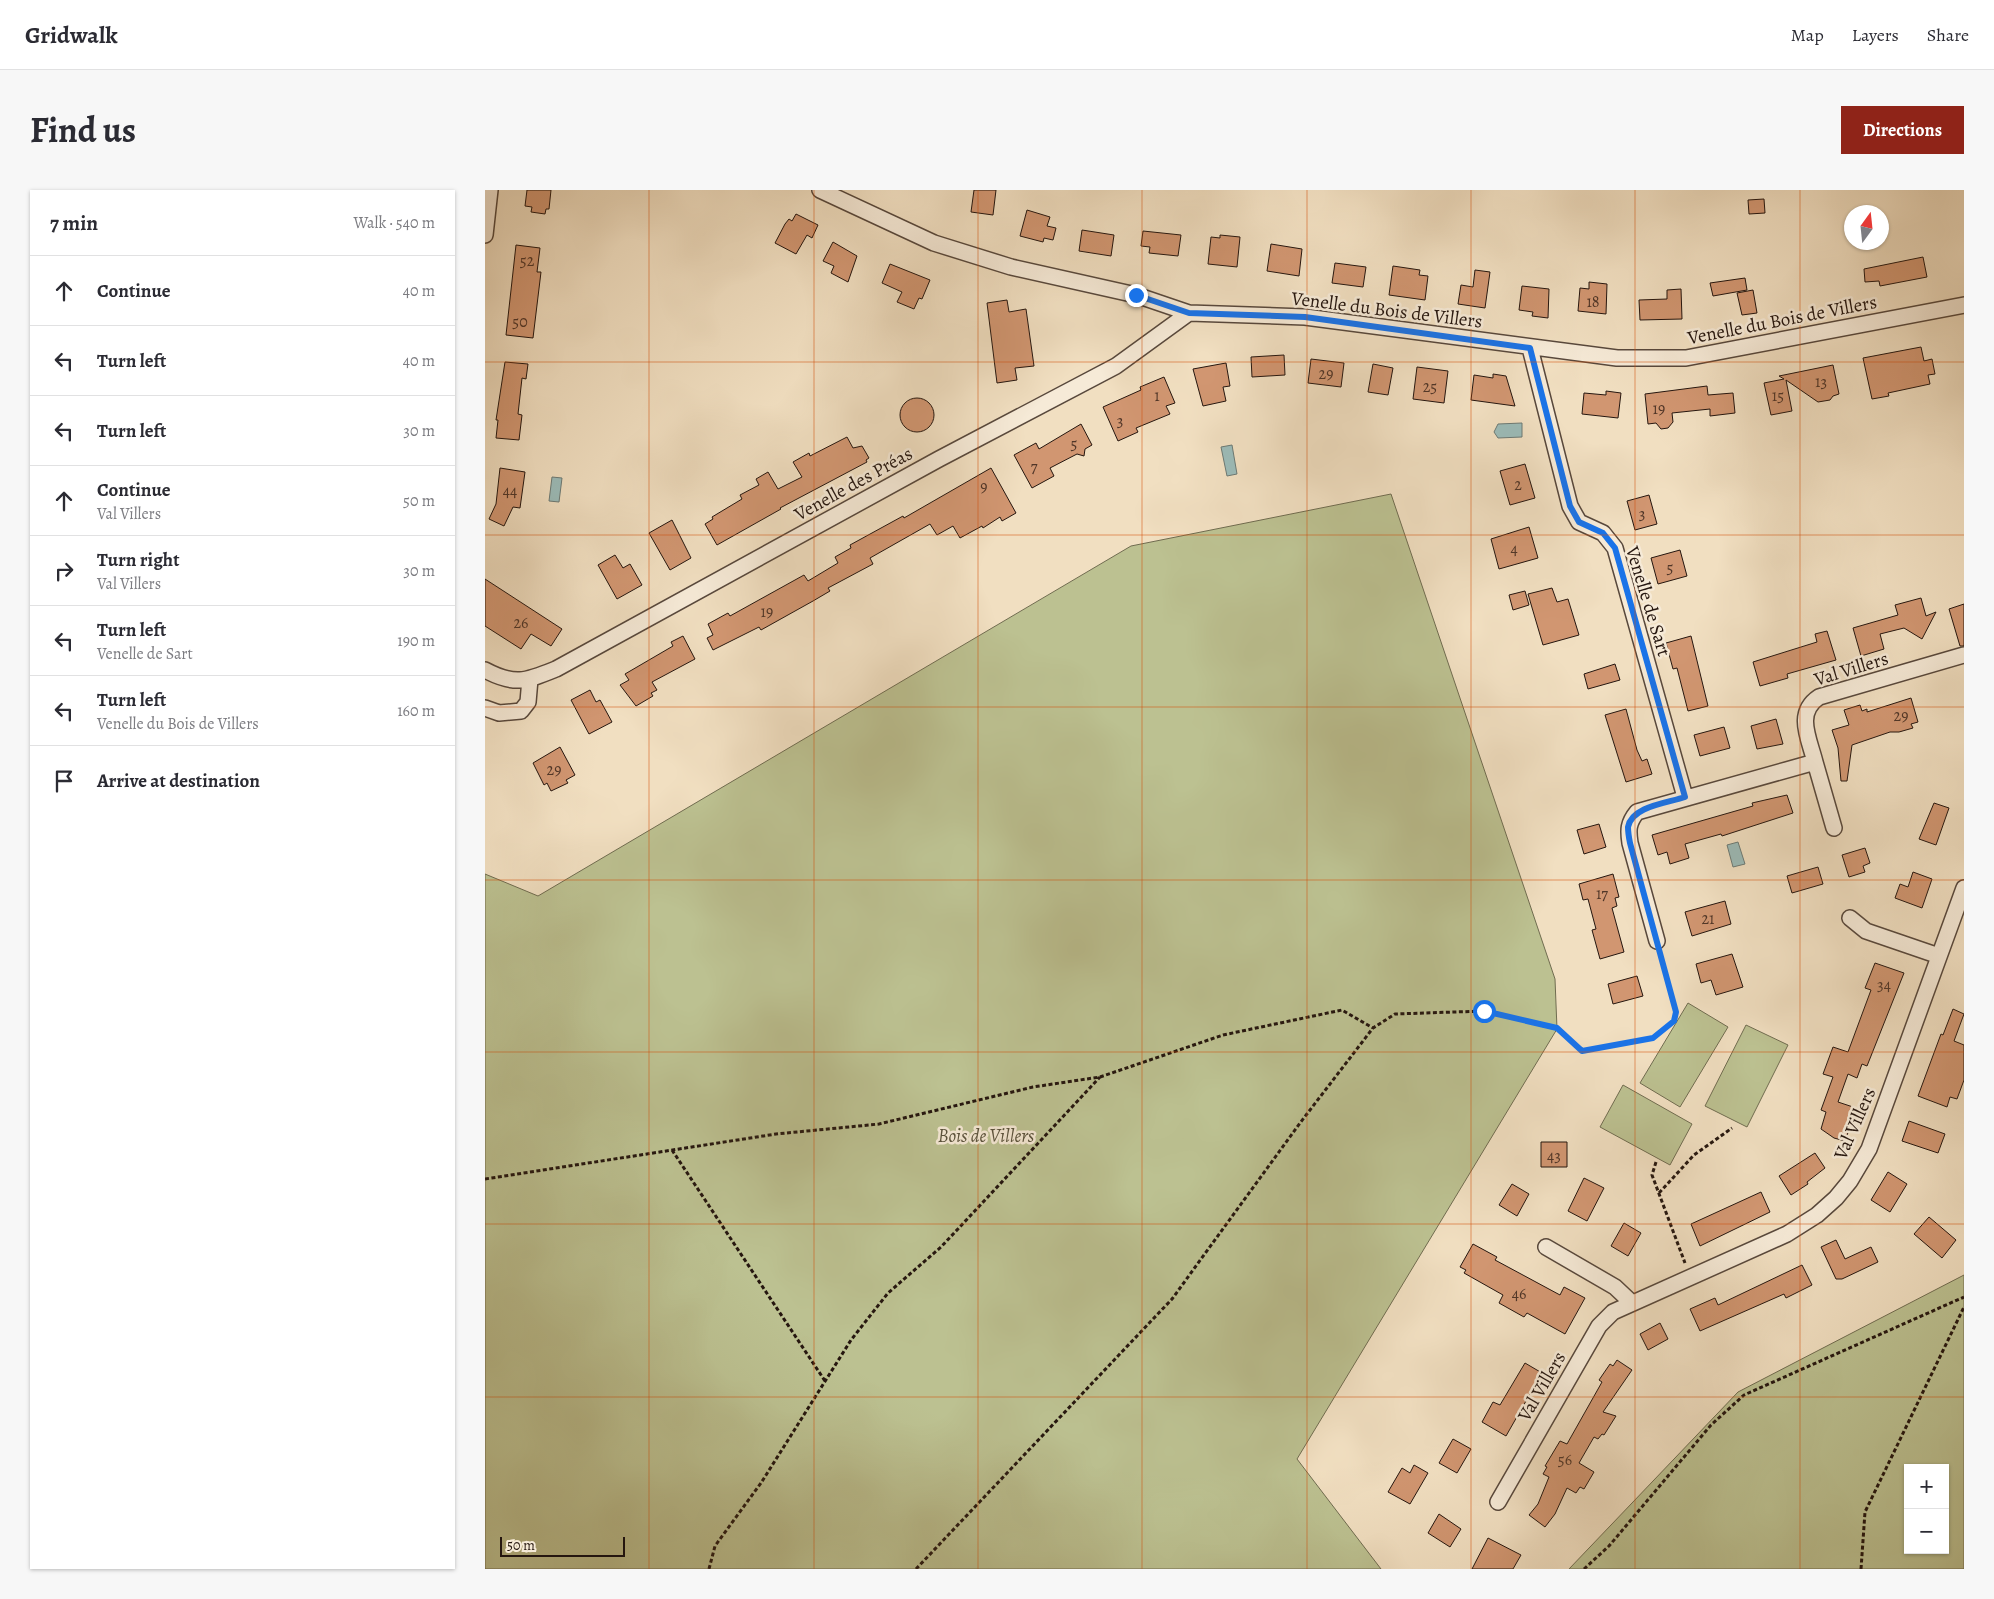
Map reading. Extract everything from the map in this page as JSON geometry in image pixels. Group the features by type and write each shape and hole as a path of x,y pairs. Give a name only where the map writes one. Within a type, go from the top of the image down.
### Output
{"street":[{"path":"485,235 490,190"},
{"name":"Venelle du Bois de Villers","path":"820,190 934,243 1011,267 1136,295 1189,313 1305,317 1617,358 1686,358 1964,305"},
{"name":"Venelle des Préas","path":"485,670 504,680 530,679 556,669 939,458 1116,366 1189,313"},
{"name":"Venelle de Sart","path":"1530,348 1570,506 1579,522 1603,533 1615,548 1685,797"},
{"name":"Val Villers","path":"1834,828 1805,724 1805,714 1810,703 1819,697 1964,656"},
{"path":"485,708 499,713 521,711 528,702 530,679"},
{"path":"1657,941 1630,843 1628,828 1631,819 1637,812 1815,762"},
{"name":"Val Villers","path":"1498,1502 1599,1326 1613,1312 1787,1234 1817,1215 1850,1182 1869,1149 1964,888"},
{"path":"1850,918 1866,931 1939,956"},
{"path":"1546,1246 1615,1287 1632,1303"}],"path":[{"path":"916,1569 1172,1299 1294,1131 1373,1028 1395,1014 1484,1011 1557,1028 1582,1051 1653,1038 1674,1021 1676,1012 1657,941"},
{"path":"485,1179 776,1134 879,1124 1033,1087 1100,1077 1223,1034 1342,1010 1373,1028"},
{"path":"709,1569 715,1546 761,1483 851,1340 887,1293 941,1247 1100,1077"},
{"path":"1659,1193 1694,1155 1733,1128"},
{"path":"672,1150 825,1381"},
{"path":"1656,1162 1652,1175 1690,1278"},
{"path":"1584,1569 1615,1540 1711,1426 1744,1395 1964,1297"},
{"path":"1861,1569 1865,1512 1964,1307"}],"green space":[{"name":"Bois de Villers","path":"1391,494 1555,979 1557,1029 1297,1459 1381,1569 485,1569 485,874 538,896 1131,546"},
{"path":"1688,1003 1728,1027 1680,1107 1640,1083"},
{"path":"1746,1025 1788,1045 1747,1127 1705,1106"},
{"path":"1623,1085 1692,1124 1670,1165 1600,1127"},
{"path":"1964,1275 1964,1569 1569,1569 1738,1392"}],"water":[{"path":"1522,423 1522,437 1498,438 1494,432 1498,424"},
{"path":"1232,445 1237,474 1227,476 1221,447"},
{"path":"552,477 562,478 559,502 549,501"},
{"path":"1738,842 1745,864 1733,867 1727,845"}],"building":[{"path":"527,190 551,190 549,209 546,209 545,214 531,212 532,207 525,206"},
{"path":"974,190 996,190 993,215 971,212"},
{"path":"1764,199 1765,213 1749,214 1748,200"},
{"path":"1027,210 1050,217 1047,226 1056,228 1053,240 1044,238 1043,242 1020,236"},
{"path":"796,214 818,225 812,238 807,235 796,254 775,243 785,224 789,219 792,221"},
{"path":"1082,230 1114,235 1111,256 1079,251"},
{"path":"1143,231 1181,235 1178,256 1149,253 1150,247 1141,246"},
{"path":"1220,235 1240,237 1237,267 1208,264 1211,237 1220,238"},
{"path":"833,242 857,256 848,282 831,273 834,266 823,261"},
{"path":"1271,244 1302,249 1299,276 1267,271"},
{"path":"516,245 540,248 537,272 541,272 533,338 506,335"},
{"path":"1923,257 1927,277 1880,286 1879,281 1865,282 1864,269"},
{"path":"1335,263 1366,267 1363,287 1332,283"},
{"path":"890,264 930,280 922,299 919,298 914,309 897,302 902,292 882,283"},
{"path":"1393,266 1420,270 1419,275 1428,276 1425,300 1389,295"},
{"path":"1475,270 1490,272 1485,308 1458,304 1461,285 1473,287"},
{"path":"1745,278 1747,290 1713,296 1710,283"},
{"path":"1589,282 1607,284 1606,314 1578,311 1580,288 1589,289"},
{"path":"1522,286 1549,289 1548,318 1532,316 1533,312 1519,310"},
{"path":"1681,289 1682,319 1640,320 1639,300 1667,299 1667,290"},
{"path":"1753,290 1757,313 1742,315 1737,293"},
{"path":"1007,300 1009,312 1026,309 1034,366 1015,368 1017,380 997,383 987,303"},
{"path":"1921,347 1924,361 1932,359 1935,374 1928,375 1930,384 1888,393 1889,396 1872,399 1863,358"},
{"path":"1284,355 1285,375 1252,377 1251,357"},
{"path":"1311,359 1344,363 1341,387 1308,383"},
{"path":"505,362 528,364 526,379 522,378 518,414 522,415 519,440 496,438 498,420 496,420"},
{"path":"1226,363 1230,386 1223,387 1226,401 1203,406 1193,369"},
{"path":"1373,364 1393,368 1388,395 1368,392"},
{"path":"1833,365 1839,394 1833,396 1830,400 1818,402 1786,380 1792,411 1771,415 1764,383 1784,379 1779,376"},
{"path":"1417,367 1448,371 1444,403 1413,399"},
{"path":"1493,374 1506,376 1515,406 1471,400 1474,375 1493,378"},
{"path":"1164,377 1175,403 1166,406 1170,414 1136,428 1138,432 1118,441 1103,407 1141,390 1140,387"},
{"path":"1707,386 1708,395 1733,393 1735,413 1710,416 1710,409 1672,413 1673,422 1668,428 1661,429 1656,423 1648,424 1645,394"},
{"path":"1606,391 1621,393 1618,418 1582,414 1584,393 1606,395"},
{"path":"917,398 929,403 934,415 929,427 917,432 905,427 900,415 905,403"},
{"path":"1081,424 1092,445 1085,449 1084,456 1077,454 1050,468 1054,476 1032,488 1014,455 1036,443 1039,449"},
{"path":"847,437 853,448 862,446 869,458 866,460 867,462 780,508 717,545 705,524 713,519 712,517 742,499 740,495 759,485 756,479 768,472 778,489 802,477 793,462 809,453 810,456"},
{"path":"1525,464 1535,498 1510,505 1500,471"},
{"path":"500,468 525,472 520,508 513,507 504,526 489,519 496,504"},
{"path":"991,468 1016,513 1002,521 1000,517 983,528 982,526 960,538 953,526 937,535 930,524 870,558 873,564 828,588 830,591 813,601 761,630 759,627 713,650 707,638 713,635 708,624 728,613 730,616 804,575 808,581 838,563 835,557 851,548 850,545 903,516 904,518"},
{"path":"1649,495 1657,524 1635,530 1627,501"},
{"path":"672,520 691,558 670,570 649,533"},
{"path":"1529,527 1538,558 1499,569 1491,539"},
{"path":"1680,550 1687,576 1658,584 1651,558"},
{"path":"615,555 623,568 630,564 642,585 617,599 598,565"},
{"path":"485,579 562,629 551,646 531,634 521,649 485,626"},
{"path":"1552,588 1557,602 1568,599 1579,635 1543,645 1528,594"},
{"path":"1525,591 1529,605 1513,610 1509,595"},
{"path":"1921,598 1926,616 1936,612 1922,639 1904,628 1880,634 1884,649 1861,656 1853,628 1898,615 1895,605"},
{"path":"1964,604 1964,646 1960,646 1949,609"},
{"path":"1827,631 1836,660 1787,674 1788,678 1760,686 1753,662 1817,642 1815,634"},
{"path":"683,636 695,659 652,682 657,690 651,693 653,696 636,706 620,685 629,680 625,674 673,646 671,642"},
{"path":"1691,636 1708,706 1688,711 1677,668 1673,669 1666,643"},
{"path":"1615,664 1620,680 1588,689 1584,674"},
{"path":"590,690 596,702 600,700 612,722 589,734 571,700"},
{"path":"1911,698 1918,722 1911,724 1913,728 1899,732 1890,732 1852,745 1847,781 1841,781 1838,748 1832,730 1849,725 1844,710 1860,705 1862,711 1867,709 1867,712"},
{"path":"1626,709 1637,750 1642,761 1647,759 1652,774 1626,782 1605,715"},
{"path":"1776,719 1783,744 1757,749 1751,726"},
{"path":"1724,727 1730,748 1700,756 1694,735"},
{"path":"560,747 575,775 566,780 568,783 551,791 547,783 544,785 533,763"},
{"path":"1787,795 1793,813 1722,836 1721,834 1685,844 1689,858 1670,864 1667,852 1658,855 1652,835 1753,806 1752,803"},
{"path":"1934,803 1949,808 1936,845 1919,839"},
{"path":"1599,824 1606,847 1584,854 1577,830"},
{"path":"1865,848 1870,863 1863,866 1865,872 1849,877 1842,855"},
{"path":"1818,867 1823,884 1792,893 1787,876"},
{"path":"1913,872 1932,879 1922,908 1895,898 1900,884 1908,887"},
{"path":"1613,874 1619,897 1615,898 1617,906 1612,908 1624,952 1600,959 1592,930 1596,929 1588,899 1583,900 1579,884"},
{"path":"1725,901 1731,924 1692,936 1685,912"},
{"path":"1732,954 1743,987 1716,995 1711,980 1701,983 1696,964"},
{"path":"1875,963 1904,973 1867,1066 1862,1064 1857,1078 1848,1074 1838,1102 1853,1107 1849,1120 1852,1121 1845,1141 1834,1138 1821,1129 1826,1112 1821,1110 1833,1077 1823,1074 1833,1047 1848,1052 1871,990 1865,988"},
{"path":"1637,976 1643,996 1613,1004 1608,984"},
{"path":"1953,1009 1964,1014 1954,1041 1964,1045 1964,1080 1957,1099 1950,1097 1947,1107 1918,1096 1941,1034 1943,1035"},
{"path":"1909,1121 1945,1134 1938,1153 1902,1141"},
{"path":"1541,1142 1567,1142 1567,1167 1541,1167"},
{"path":"1815,1153 1825,1168 1807,1182 1808,1184 1791,1195 1779,1176"},
{"path":"1888,1172 1907,1184 1890,1212 1871,1200"},
{"path":"1584,1178 1604,1188 1587,1221 1568,1211"},
{"path":"1512,1184 1529,1194 1517,1216 1499,1205"},
{"path":"1761,1192 1770,1212 1700,1246 1691,1224"},
{"path":"1929,1217 1956,1240 1942,1258 1914,1234"},
{"path":"1624,1223 1641,1233 1628,1256 1611,1246"},
{"path":"1836,1240 1845,1259 1871,1247 1878,1262 1842,1279 1836,1279 1821,1247"},
{"path":"1473,1244 1497,1257 1495,1260 1560,1295 1564,1287 1585,1298 1565,1334 1527,1313 1524,1317 1499,1303 1503,1295 1464,1273 1466,1270 1460,1267"},
{"path":"1802,1265 1812,1285 1786,1298 1784,1294 1700,1331 1690,1309 1715,1298 1718,1305"},
{"path":"1660,1323 1668,1339 1648,1350 1640,1334"},
{"path":"1617,1360 1632,1370 1603,1412 1616,1416 1604,1435 1602,1434 1598,1439 1594,1437 1579,1463 1594,1472 1584,1489 1580,1487 1576,1493 1567,1488 1555,1514 1545,1527 1529,1515 1538,1504 1549,1477 1543,1474 1547,1467 1545,1466 1560,1441 1567,1444 1602,1382 1599,1380 1610,1364 1613,1366"},
{"path":"1525,1363 1542,1373 1506,1436 1482,1422 1493,1402 1500,1405"},
{"path":"1453,1439 1471,1449 1457,1473 1439,1463"},
{"path":"1414,1465 1428,1473 1410,1504 1388,1492 1402,1468 1410,1473"},
{"path":"1439,1514 1461,1529 1450,1547 1428,1533"},
{"path":"1488,1538 1521,1555 1513,1569 1472,1569"}],"route":[{"path":"1136,295 1189,313 1305,317 1530,348 1570,506 1579,522 1603,533 1615,548 1685,797 1637,812 1631,819 1628,828 1630,843 1676,1012 1674,1021 1653,1038 1582,1051 1557,1028 1484,1011"}]}
